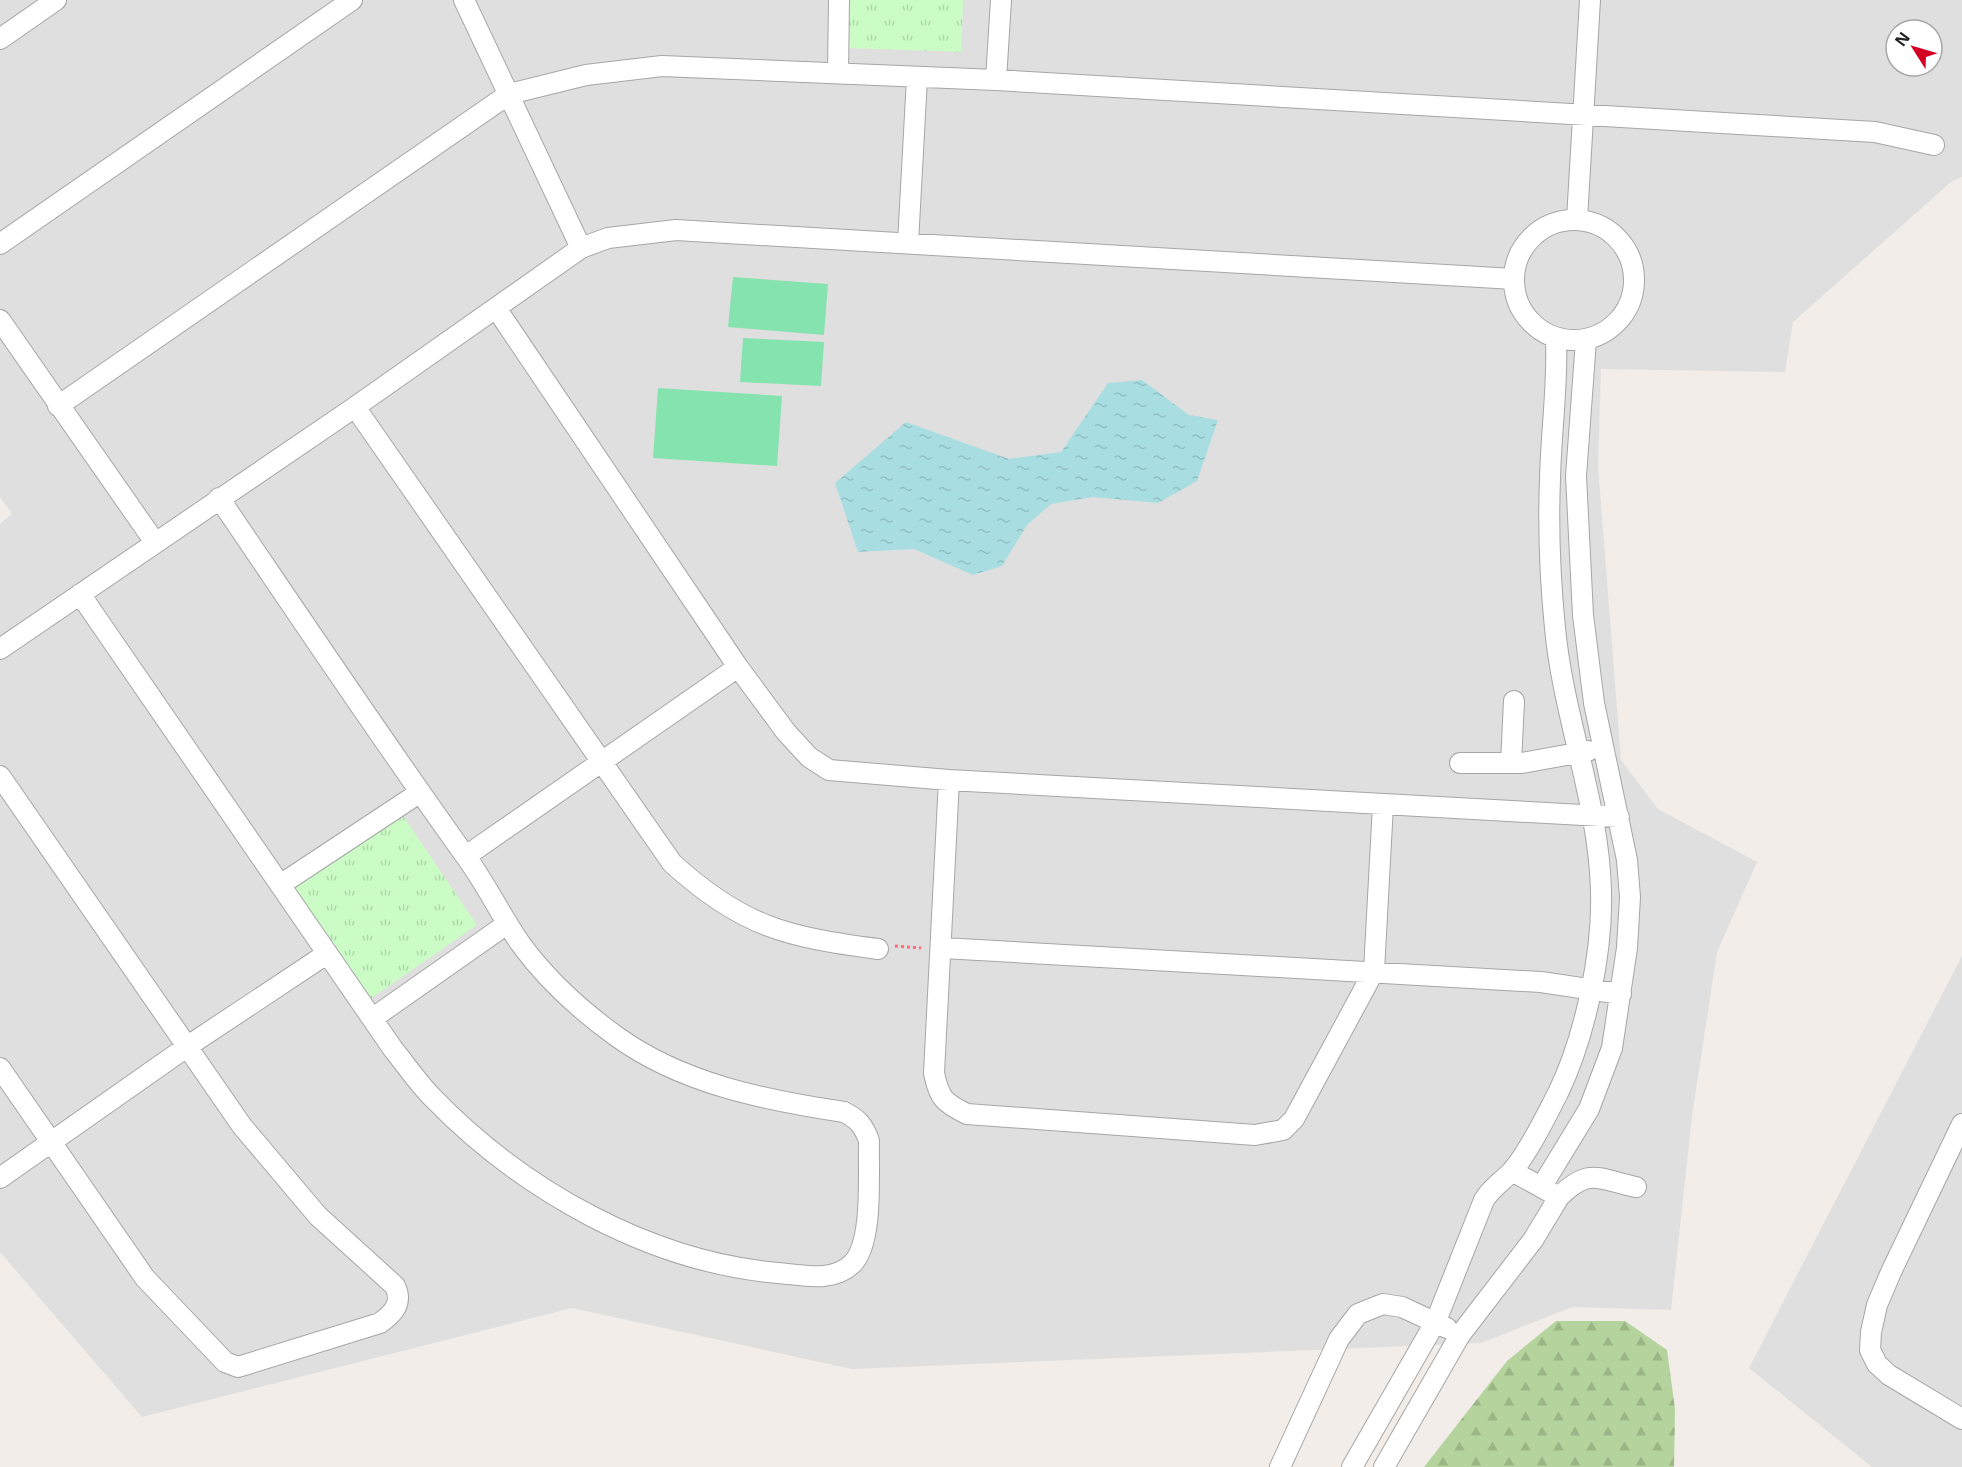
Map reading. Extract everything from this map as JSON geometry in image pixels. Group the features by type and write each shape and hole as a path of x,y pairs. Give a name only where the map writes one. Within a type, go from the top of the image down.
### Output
{"street":[{"path":"0,39 56,0"},
{"path":"0,244 352,0"},
{"path":"464,0 581,248"},
{"path":"838,73 839,0"},
{"path":"996,80 1001,0"},
{"path":"1577,219 1590,0"},
{"path":"58,406 509,94 586,75 662,66 996,80 1875,132 1934,145"},
{"path":"908,243 917,78"},
{"path":"1577,219 1596,223 1613,233 1626,248 1634,266 1635,285 1625,312 1604,333 1586,340 1556,339 1539,329 1525,315 1516,298 1514,279 1518,260 1534,236 1558,222 1577,219"},
{"path":"0,649 154,541 355,407 581,248 608,238 676,230 1514,279"},
{"path":"496,308 738,667 786,732 809,757 829,770 949,780 1619,817"},
{"path":"0,320 154,541"},
{"path":"1352,1467 1436,1321 1484,1200 1496,1184 1512,1171 1543,1120 1568,1070 1584,1026 1599,931 1601,890 1591,816 1561,679 1549,550 1556,339"},
{"path":"1542,1186 1572,1138 1600,1085 1612,1048 1627,948 1630,897 1627,860 1594,703 1584,626 1576,476 1586,340"},
{"path":"355,407 672,863 699,888 736,913 777,931 814,940 878,949"},
{"path":"80,594 280,885 325,955 374,1018 393,1049 432,1097 469,1132 506,1162 579,1209 627,1232 680,1252 728,1265 824,1277 840,1273 853,1263 862,1249 866,1229 869,1141 864,1128 856,1118 844,1113 763,1099 712,1084 647,1055 616,1036 550,979 507,924 466,856 419,793 219,498"},
{"path":"466,856 738,667"},
{"path":"1511,763 1514,701"},
{"path":"1460,763 1511,763 1577,754 1604,747"},
{"path":"0,776 242,1126 282,1177 354,1251 385,1274 399,1295 398,1305 391,1316 380,1323 256,1363 238,1367 225,1362 145,1278 0,1068"},
{"path":"949,780 943,948 934,1073 938,1093 950,1106 967,1114 1255,1135 1283,1130 1294,1119 1374,971 1383,805"},
{"path":"280,885 419,793"},
{"path":"374,1018 507,924"},
{"path":"943,948 1541,982 1621,994"},
{"path":"0,1178 188,1046 325,955"},
{"path":"1962,1124 1891,1272 1875,1314 1870,1350 1876,1364 1889,1375 1962,1419"},
{"path":"1512,1171 1559,1197"},
{"path":"1384,1467 1460,1335 1533,1240 1559,1197 1574,1182 1586,1176 1636,1187"},
{"path":"1280,1467 1339,1339 1358,1314 1383,1304 1402,1307 1436,1321 1460,1335"}],"path":[{"path":"878,949 891,946 943,948"}],"shaded area":[{"path":"0,0 1962,0 1962,177 1951,182 1793,322 1785,372 1601,369 1598,466 1621,760 1658,809 1757,862 1717,952 1692,1116 1671,1310 1572,1307 1481,1343 852,1369 572,1308 142,1417 0,1252 0,524 12,514 0,497"},
{"path":"1962,956 1962,1467 1872,1467 1749,1368"}],"green space":[{"path":"848,0 963,0 961,52 846,48"},
{"path":"733,277 828,284 824,335 728,327"},
{"path":"743,338 824,342 821,386 740,382"},
{"path":"658,388 782,396 777,466 653,458"},
{"path":"401,813 477,925 363,1004 285,891"},
{"path":"1556,1321 1625,1321 1667,1350 1675,1409 1674,1467 1424,1467 1507,1361"}],"water":[{"path":"1142,380 1189,415 1218,420 1197,481 1158,503 1093,497 1051,504 1027,525 1002,566 973,575 914,549 858,552 835,483 906,422 1009,459 1061,452 1108,383"}]}
